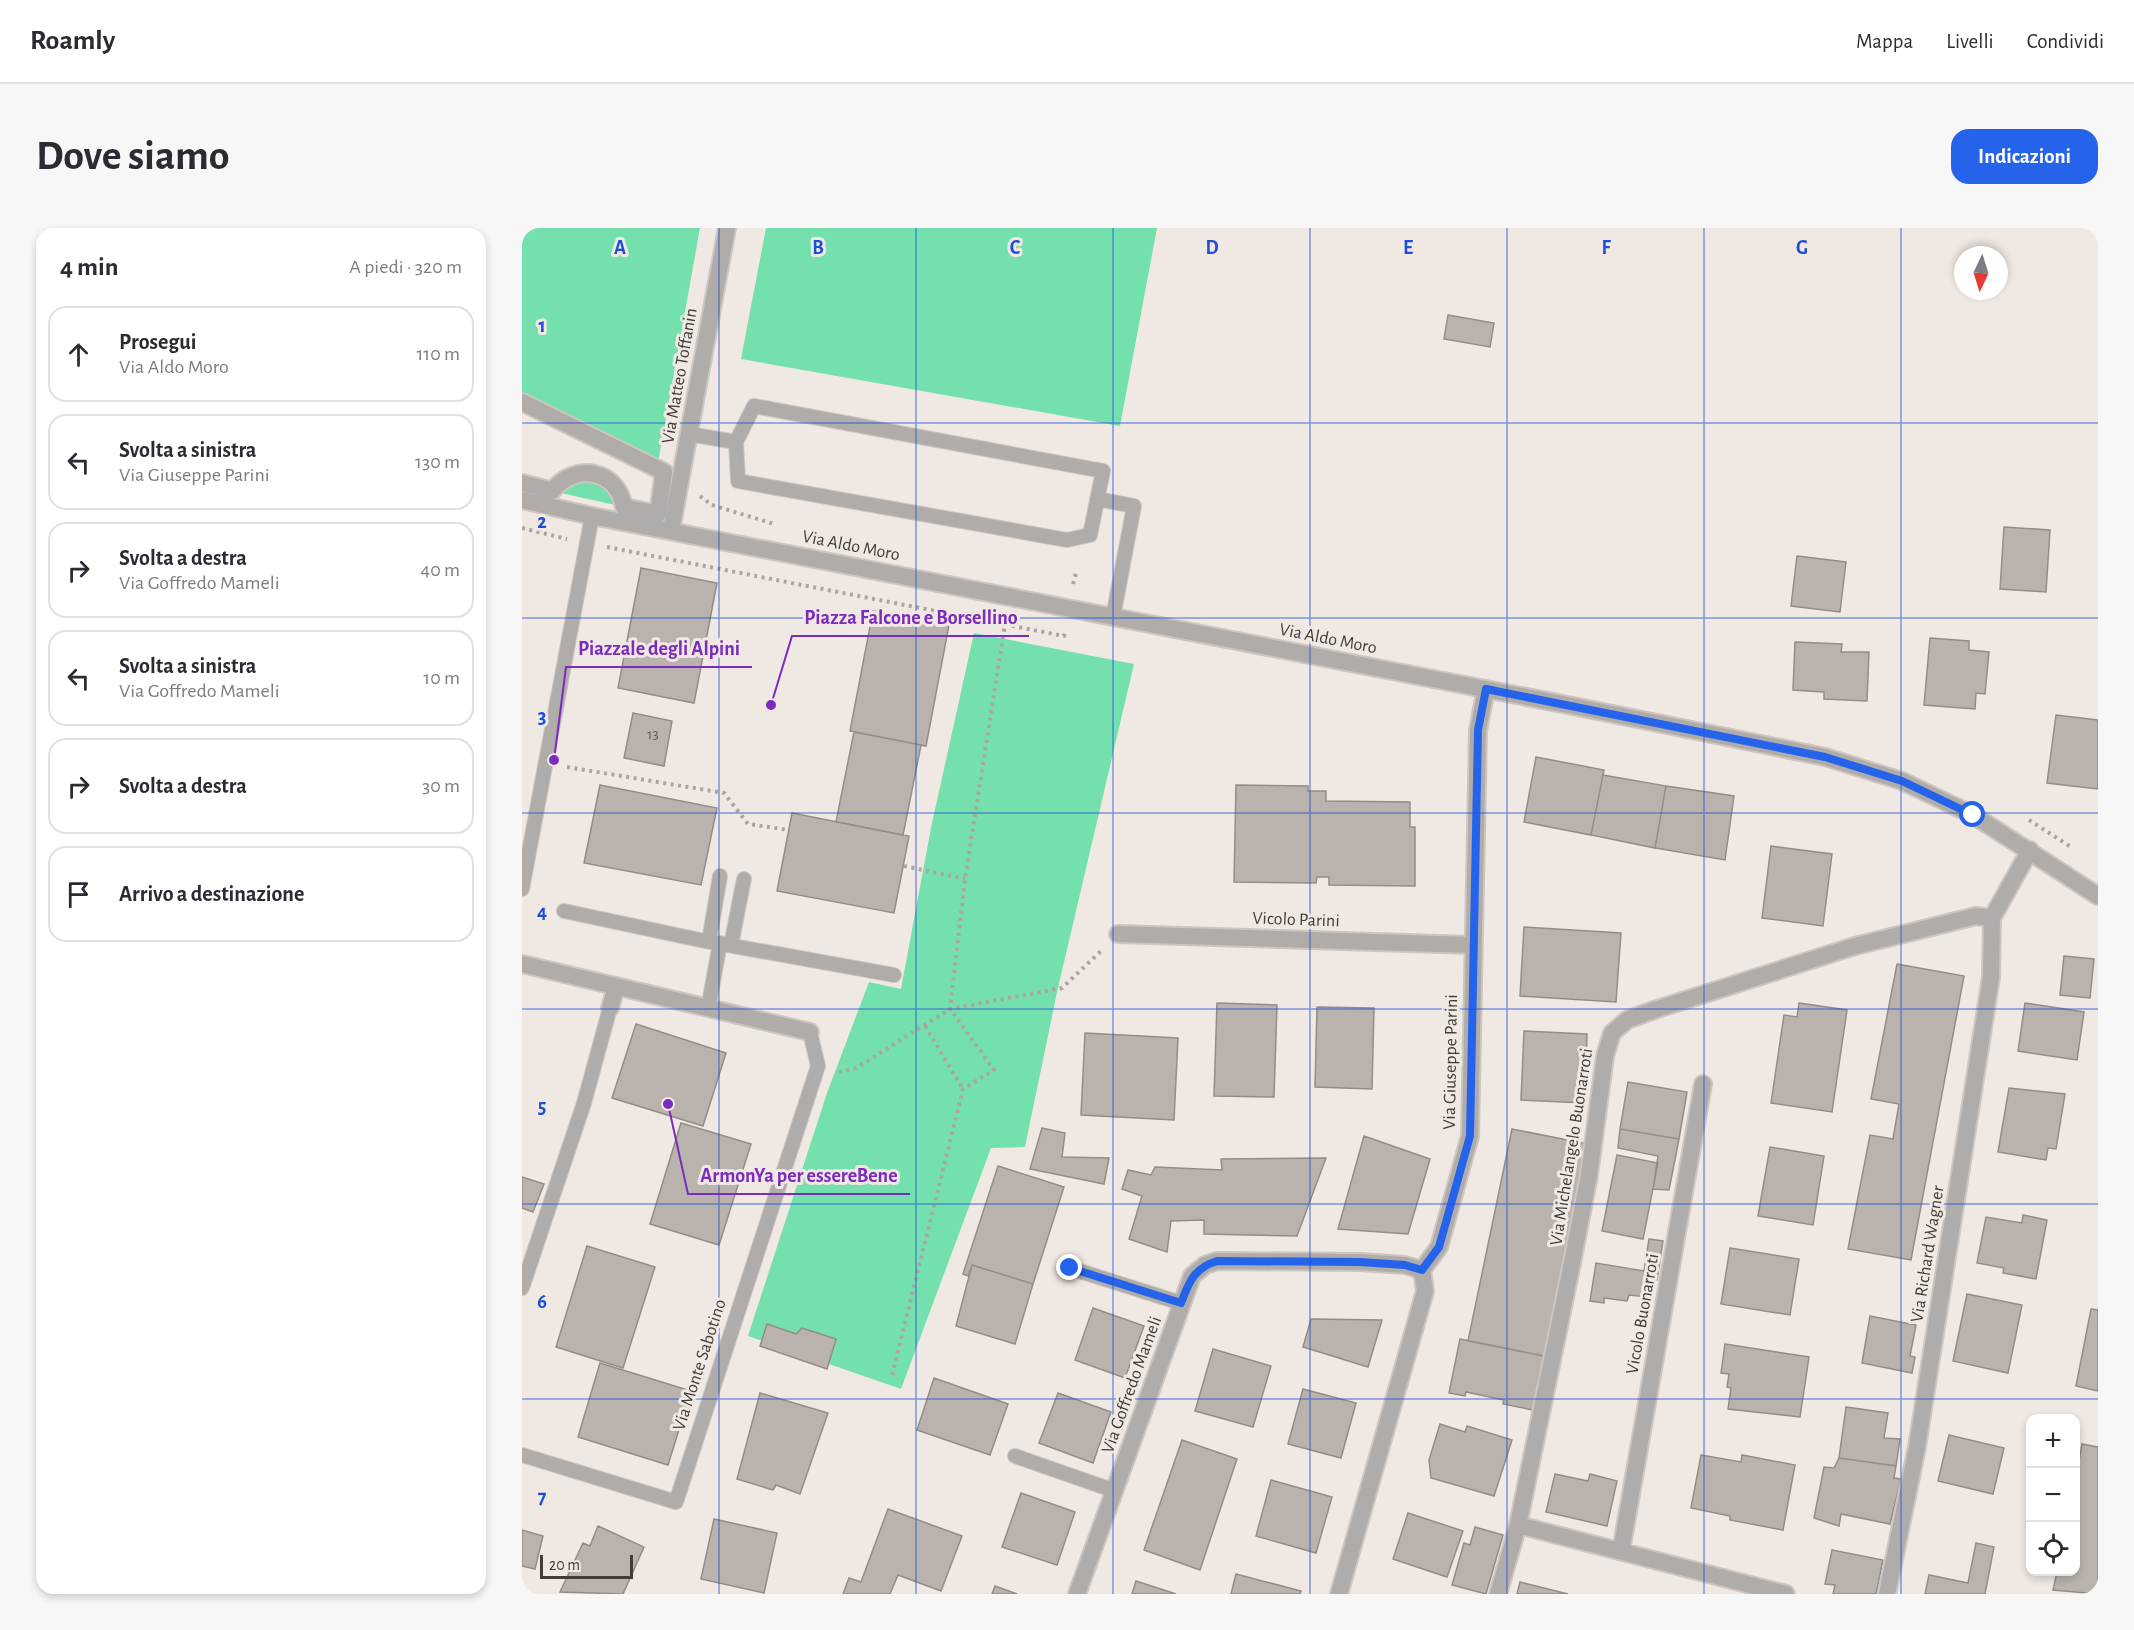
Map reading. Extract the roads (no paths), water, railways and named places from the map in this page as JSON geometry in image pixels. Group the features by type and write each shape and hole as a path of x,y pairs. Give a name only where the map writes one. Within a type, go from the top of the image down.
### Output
{"street":[{"name":"Via Matteo Toffanin","path":"671,530 727,228"},
{"path":"522,402 664,472 658,514 624,507 621,492 611,482 583,472 568,477 552,491 522,483"},
{"name":"Via Aldo Moro","path":"522,500 592,516 1825,757 1902,781 1973,815 2098,896"},
{"name":"Via Giuseppe Parini","path":"1422,1270 1439,1247 1470,1136 1478,730 1486,689"},
{"path":"1992,918 2030,850"},
{"name":"Via Michelangelo Buonarroti","path":"1498,1594 1518,1525 1587,1186 1605,1056 1612,1033 1627,1020 1654,1010 1855,946 1976,916 1992,918"},
{"name":"Via Richard Wagner","path":"1887,1594 1917,1447 1991,977 1992,918"},
{"name":"Vicolo Parini","path":"1118,934 1472,945"},
{"path":"522,964 810,1032"},
{"path":"610,1008 616,987"},
{"name":"Vicolo Buonarroti","path":"1621,1551 1703,1084"},
{"name":"Via Goffredo Mameli","path":"1077,1594 1192,1276 1205,1264 1217,1261 1360,1262 1405,1265 1422,1270"},
{"path":"1339,1594 1425,1291 1422,1270"},
{"path":"1518,1525 1621,1551 1742,1589 1786,1594"}],"lane":[{"path":"754,406 1103,471 1090,535 1067,540 738,481 736,441 754,406"},
{"path":"689,434 736,441"},
{"path":"1097,499 1134,506 1113,617"},
{"path":"522,889 592,516"},
{"path":"720,876 720,943"},
{"path":"708,1009 720,943 744,879"},
{"path":"564,911 894,975"},
{"path":"522,1288 584,1103 610,1008"},
{"name":"Via Monte Sabotino","path":"522,1455 676,1502 819,1066 810,1032"},
{"path":"1070,1268 1181,1303"},
{"path":"1015,1456 1115,1491"}],"place":[{"name":"Piazza Falcone e Borsellino","path":"771,705"},
{"name":"Piazzale degli Alpini","path":"554,760"},
{"name":"ArmonYa per essereBene","path":"668,1104"}]}
